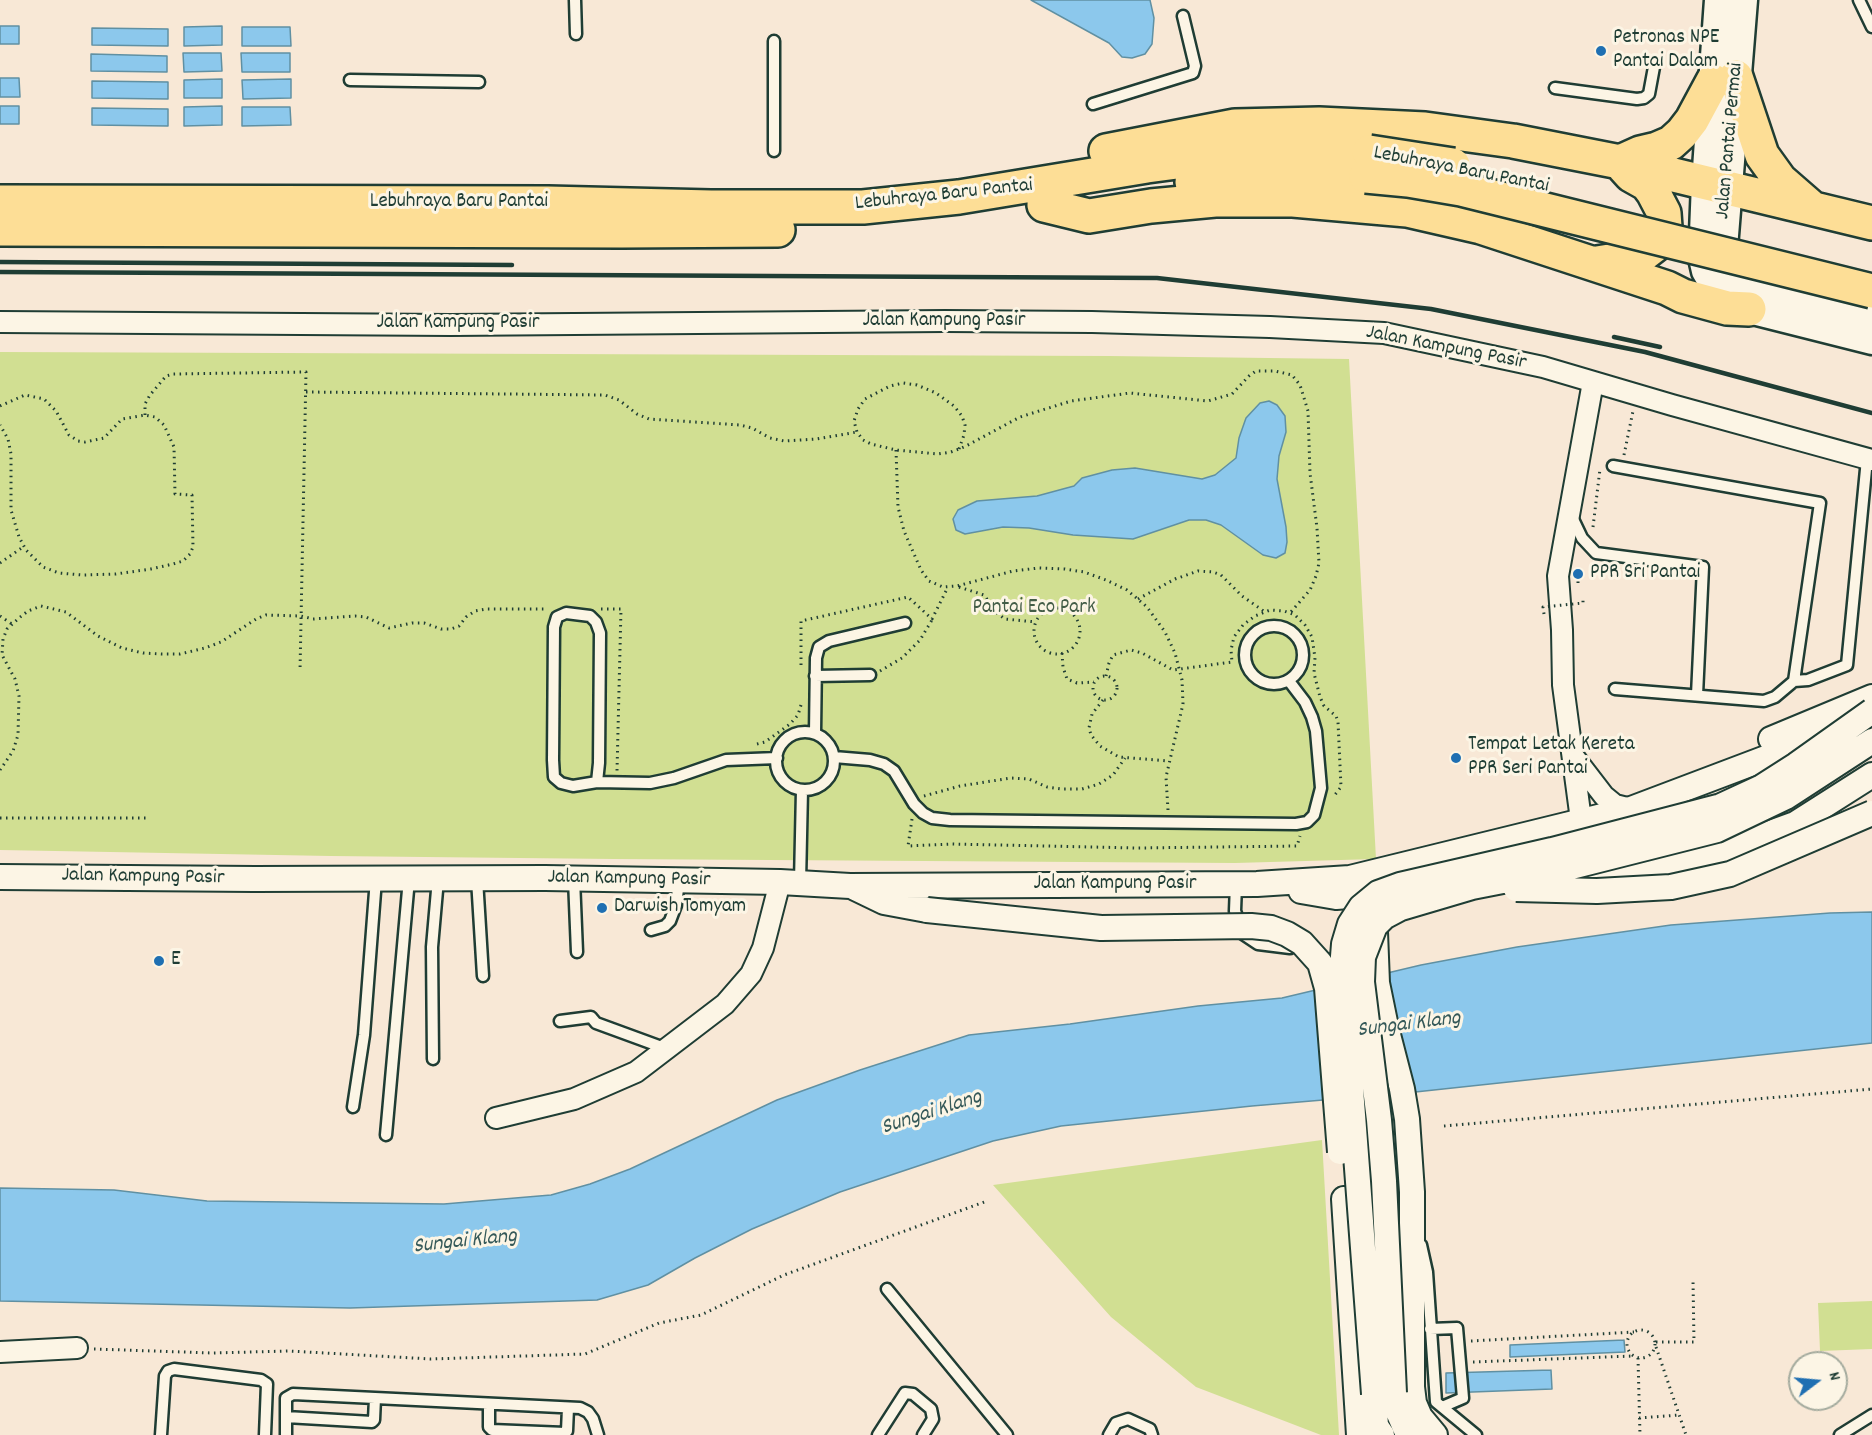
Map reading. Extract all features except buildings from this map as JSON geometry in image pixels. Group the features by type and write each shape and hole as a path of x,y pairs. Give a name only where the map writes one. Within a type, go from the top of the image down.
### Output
{"highway":[{"path":"1620,162 1671,143 1682,133 1725,79 1762,155 1780,180 1812,209"},
{"path":"1749,309 1718,306 1683,296 1667,288 1470,224 1407,210 1293,200 1215,200 1151,206 1089,216 1044,195 1105,151 1236,126 1372,125 1425,129 1513,141 1620,162 1872,223"},
{"name":"Lebuhraya Baru Pantai","path":"0,202 548,203 862,207 958,197 1044,195 1160,186 1305,172 1408,157 1476,170 1872,268"},
{"path":"1591,264 1641,256 1658,243 1665,227 1664,213 1653,192 1647,184 1631,175 1620,162"},
{"name":"Lebuhraya Baru Pantai","path":"1367,164 1407,180 1461,189 1872,291"},
{"name":"Lebuhraya Baru Pantai","path":"0,229 622,231 862,229 954,219 1044,195"}],"main road":[{"name":"Jalan Pantai Permai","path":"1719,0 1725,79"},
{"name":"Jalan Pantai Permai","path":"1716,269 1703,258 1717,186 1725,79 1743,0"},
{"path":"1667,288 1679,289 1699,284 1716,269"},
{"path":"1716,269 1724,297 1734,303 1749,309 1872,340"},
{"path":"1716,269 1756,289 1872,317"}],"street":[{"name":"Jalan Kampung Pasir","path":"0,322 463,324 945,321 1270,327 1384,333 1543,367 1870,460"},
{"path":"1538,884 1552,877 1573,855 1580,835 1581,820 1563,685 1558,576 1593,382"},
{"path":"1681,792 1770,739 1872,697"},
{"path":"1410,1435 1384,1393 1342,969 1344,944 1350,924 1361,907 1378,893 1400,885 1552,850 1721,806 1760,788 1872,711"},
{"path":"1247,884 1350,878 1631,809 1681,792 1872,717"},
{"path":"1382,1435 1376,1425 1384,1393 1383,1171 1362,982 1363,957 1375,926 1384,917 1401,908 1472,887 1559,870 1717,830 1786,797 1872,741"},
{"path":"1572,755 1604,796 1615,805 1631,809"},
{"path":"1247,884 1336,897 1538,884 1707,856 1795,824 1872,775"},
{"path":"1472,887 1597,891 1671,887 1730,874 1872,813"},
{"path":"1581,820 1598,849 1610,860 1617,864 1645,865"},
{"name":"Jalan Kampung Pasir","path":"0,877 574,879 790,882 850,886 1247,884"},
{"path":"496,1118 574,1099 636,1072 725,1004 751,974 790,882"},
{"path":"850,886 884,902 927,910 1101,928 1251,926 1271,928 1302,943 1320,963 1327,988 1332,1028 1359,1435"},
{"path":"1375,926 1377,983 1407,1119 1412,1210 1419,1273 1412,1387 1419,1417 1435,1435"},
{"path":"1332,1028 1345,998"},
{"path":"1346,1228 1412,1210"},
{"path":"1349,1274 1419,1273"},
{"path":"0,1352 77,1348"}],"lane":[{"path":"575,0 576,34"},
{"path":"1859,0 1872,27"},
{"path":"1093,104 1193,73 1195,66 1182,16"},
{"path":"774,41 774,151"},
{"path":"1555,88 1644,98 1649,94 1654,67"},
{"path":"350,80 478,82"},
{"path":"1615,689 1768,700 1794,681 1809,680 1847,665 1870,460"},
{"path":"1617,467 1820,503 1794,681"},
{"path":"1569,511 1582,538 1596,553 1703,567 1697,695"},
{"path":"597,782 600,633 596,622 590,616 566,613 557,616 554,627 554,777 561,783 573,786 597,782 650,783 674,778 726,760 777,758"},
{"path":"815,733 816,652 823,643 905,623"},
{"path":"1268,627 1286,628 1300,640 1304,658 1297,675 1289,681 1270,684 1252,675 1245,656 1251,637 1259,630 1268,627"},
{"path":"815,676 870,675"},
{"path":"834,758 864,759 884,764 894,771 914,804 932,818 1168,824 1276,825 1306,822 1314,815 1321,788 1316,731 1305,702 1289,681"},
{"path":"796,733 815,733 829,744 834,758 833,771 829,779 812,790 792,788 778,773 777,758 782,744 796,733"},
{"path":"790,882 802,790"},
{"path":"352,1107 364,1035 376,879"},
{"path":"386,1135 409,879"},
{"path":"432,1059 432,947 438,879"},
{"path":"477,879 483,976"},
{"path":"574,879 577,952"},
{"path":"651,930 665,926 670,921 676,905 679,881"},
{"path":"1247,884 1235,911 1243,934 1258,944 1290,948"},
{"path":"560,1021 591,1017 596,1023 668,1049"},
{"path":"1419,1273 1430,1329 1436,1402 1476,1435"},
{"path":"887,1289 1007,1435"},
{"path":"1430,1329 1457,1328 1463,1398 1442,1407"},
{"path":"160,1435 165,1376 168,1371 174,1369 261,1380 267,1384 264,1435"},
{"path":"878,1435 905,1393 913,1394 932,1409 933,1419 923,1435"},
{"path":"286,1435 286,1398 293,1394 580,1408 588,1412 593,1419 598,1435"},
{"path":"286,1417 372,1422 375,1398"},
{"path":"489,1404 489,1427 492,1430 565,1433 568,1408"},
{"path":"1840,1435 1872,1415"},
{"path":"1109,1435 1116,1423 1128,1419 1150,1429 1152,1435"}],"path":[{"path":"959,449 965,425 962,416 954,406 936,393 917,385 903,383 890,386 865,399 854,421 857,432 863,440 871,444 896,450 938,454 959,449 1020,417 1071,401 1130,393 1208,401 1232,394 1256,371 1275,370 1292,375 1305,395 1308,411 1310,473 1319,555 1316,576 1310,590 1290,613"},
{"path":"145,415 150,394 166,376 173,374 306,372 300,671"},
{"path":"306,392 605,395 619,400 637,414 649,419 740,424 770,438 784,441 816,439 857,432"},
{"path":"0,406 25,394 44,399 56,411 69,435 78,441 85,442 104,438 122,419 145,415 155,417 164,425 171,437 175,455 176,494 192,495 193,547 190,554 183,561 116,574 58,573 43,567 24,546 11,510 11,454 8,439 0,425"},
{"path":"1590,547 1600,464 1617,467 1637,395"},
{"path":"896,450 898,507 904,531 921,570 929,581 948,587 1013,571 1039,568 1084,572 1127,590 1147,607 1166,632 1179,670 1184,704 1166,777 1168,824"},
{"path":"0,563 24,546"},
{"path":"1138,599 1175,579 1198,571 1213,572 1221,575 1242,596 1265,612"},
{"path":"957,586 984,595 997,613 1005,619 1036,622"},
{"path":"870,675 903,658 920,640 948,587"},
{"path":"801,674 801,621 908,597 932,620"},
{"path":"1544,614 1543,607 1583,603 1583,597"},
{"path":"0,770 13,751 18,735 19,696 15,680 2,655 3,639 12,624 28,611 41,606 66,612 98,636 122,648 162,654 180,654 222,642 256,619 266,615 301,616 313,619 356,616 366,617 388,628 424,622 441,629 451,629 459,626 475,611 554,609"},
{"path":"1053,608 1068,610 1078,621 1080,636 1072,649 1062,653 1051,653 1039,644 1035,630 1040,616 1053,608"},
{"path":"598,609 621,609 617,775 623,775"},
{"path":"1106,676 1108,663 1113,655 1131,650 1142,653 1173,670 1232,662 1231,650 1234,637 1255,615 1270,610 1295,615 1305,625 1312,638 1316,688 1324,706 1336,716 1338,722 1341,787 1331,802"},
{"path":"0,616 12,624"},
{"path":"1062,653 1064,673 1067,679 1077,683 1095,682"},
{"path":"1106,676 1113,680 1117,691 1110,699 1103,700 1094,693 1095,682 1098,678 1106,676"},
{"path":"755,744 765,742 775,736 798,715 801,696"},
{"path":"1103,700 1089,720 1091,735 1100,746 1111,754 1125,758 1169,761"},
{"path":"1125,758 1113,775 1099,784 1082,789 1047,787 1029,780 1011,778 926,794 914,804 908,846 952,844 1138,848 1297,846 1299,836 1311,833"},
{"path":"0,818 148,818"},
{"path":"1444,1126 1872,1089"},
{"path":"77,1348 212,1353 289,1351 431,1359 585,1354 659,1323 701,1315 784,1275 987,1202"},
{"path":"1656,1345 1694,1342 1693,1280"},
{"path":"1458,1342 1643,1330 1651,1334 1656,1345 1686,1435"},
{"path":"1634,1332 1627,1344 1636,1357 1640,1435"},
{"path":"1460,1363 1647,1358 1656,1345"},
{"path":"1639,1418 1679,1415"}],"green space":[{"name":"Pantai Eco Park","path":"0,352 1349,359 1376,859 1235,863 614,859 0,850"},
{"path":"1322,1140 1339,1435 1321,1435 1196,1387 1111,1317 993,1185"},
{"path":"1872,1301 1872,1349 1820,1351 1818,1303"}],"water":[{"path":"1031,0 1150,0 1154,18 1152,44 1145,54 1132,58 1122,57 1109,43"},
{"path":"0,26 19,26 19,44 0,44"},
{"path":"222,26 222,45 184,46 184,27"},
{"path":"242,27 290,27 291,46 242,46"},
{"path":"92,28 168,29 168,46 92,45"},
{"path":"183,53 221,53 222,71 184,72"},
{"path":"241,53 290,53 290,72 242,72"},
{"path":"91,54 167,56 167,72 91,71"},
{"path":"0,78 19,78 20,97 0,97"},
{"path":"222,79 222,98 184,98 184,80"},
{"path":"291,79 291,98 243,99 242,80"},
{"path":"92,81 168,82 168,99 92,98"},
{"path":"0,106 19,106 19,124 0,124"},
{"path":"222,106 222,125 184,126 184,107"},
{"path":"242,107 290,107 291,125 242,126"},
{"path":"92,108 168,109 168,126 92,125"},
{"path":"1269,401 1277,405 1285,416 1286,432 1279,456 1277,479 1287,542 1285,553 1276,558 1263,555 1221,525 1206,520 1189,520 1133,539 1073,535 1029,528 1003,527 965,534 956,530 953,519 958,510 977,501 1037,496 1074,486 1082,478 1112,470 1135,468 1202,479 1215,475 1236,458 1239,438 1246,418 1260,403"},
{"name":"Sungai Klang","path":"1872,912 1872,1043 1406,1093 1061,1126 993,1141 840,1192 752,1229 648,1285 597,1300 350,1308 0,1301 0,1188 114,1190 207,1201 444,1204 551,1195 630,1169 777,1100 860,1070 969,1035 1198,1006 1282,998 1421,965 1517,947 1671,925"},
{"path":"1624,1340 1625,1352 1510,1357 1510,1345"},
{"path":"1551,1370 1552,1389 1446,1393 1446,1373"}],"railway":[{"path":"0,262 512,265"},
{"path":"0,272 1157,278 1431,309 1645,352 1872,413"},
{"path":"1614,337 1660,347"}],"place":[{"name":"Petronas NPE Pantai Dalam","path":"1601,51"},
{"name":"PPR Sri Pantai","path":"1578,574"},
{"name":"Tempat Letak Kereta PPR Seri Pantai","path":"1456,758"},
{"name":"Darwish Tomyam","path":"602,908"},
{"name":"E","path":"159,961"}]}
